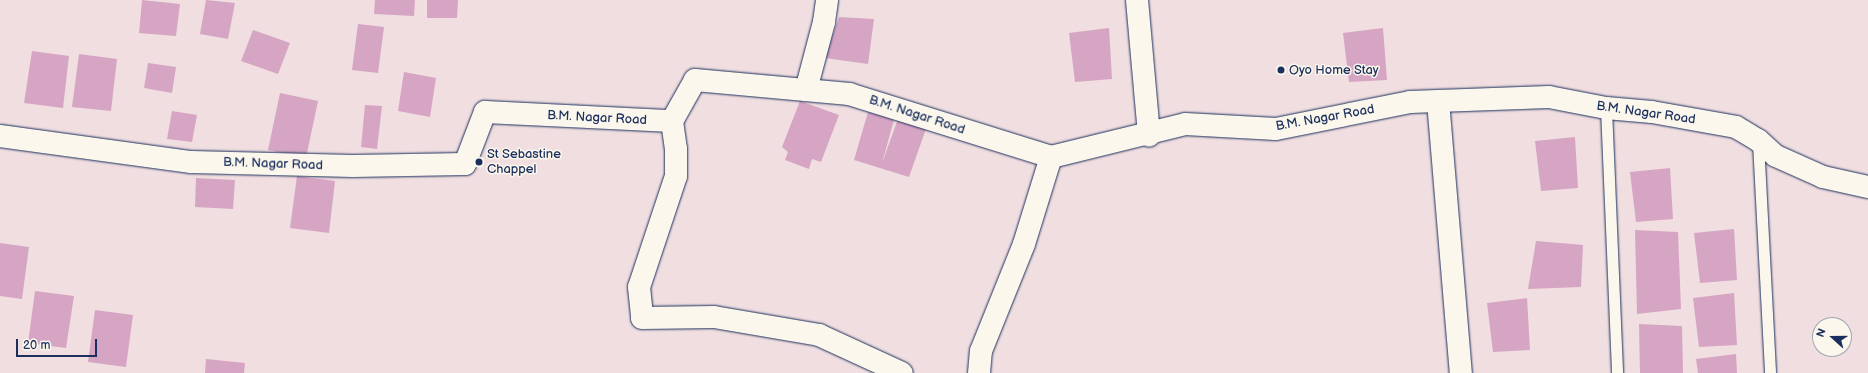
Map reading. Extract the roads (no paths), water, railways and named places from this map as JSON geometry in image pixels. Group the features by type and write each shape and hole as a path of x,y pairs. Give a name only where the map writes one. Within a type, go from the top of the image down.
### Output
{"street":[{"path":"806,90 824,22 827,0"},
{"path":"1137,0 1149,135"},
{"name":"B.M. Nagar Road","path":"0,136 191,162 353,166 465,164 485,112 672,122 695,80 849,94 1051,158 1149,135 1185,124 1276,129 1410,102 1549,97 1606,108 1652,112 1736,127 1758,140 1776,156 1822,177 1868,187"},
{"path":"1438,101 1461,373"},
{"path":"672,122 676,149 676,176 638,287 642,318 714,317 819,336 902,373"},
{"path":"979,373 981,351 1024,244 1051,158"}],"lane":[{"path":"1606,108 1617,373"},
{"path":"1758,140 1770,373"}],"place":[{"name":"Oyo Home Stay","path":"1281,70"},
{"name":"St Sebastine Chappel","path":"479,162"}]}
